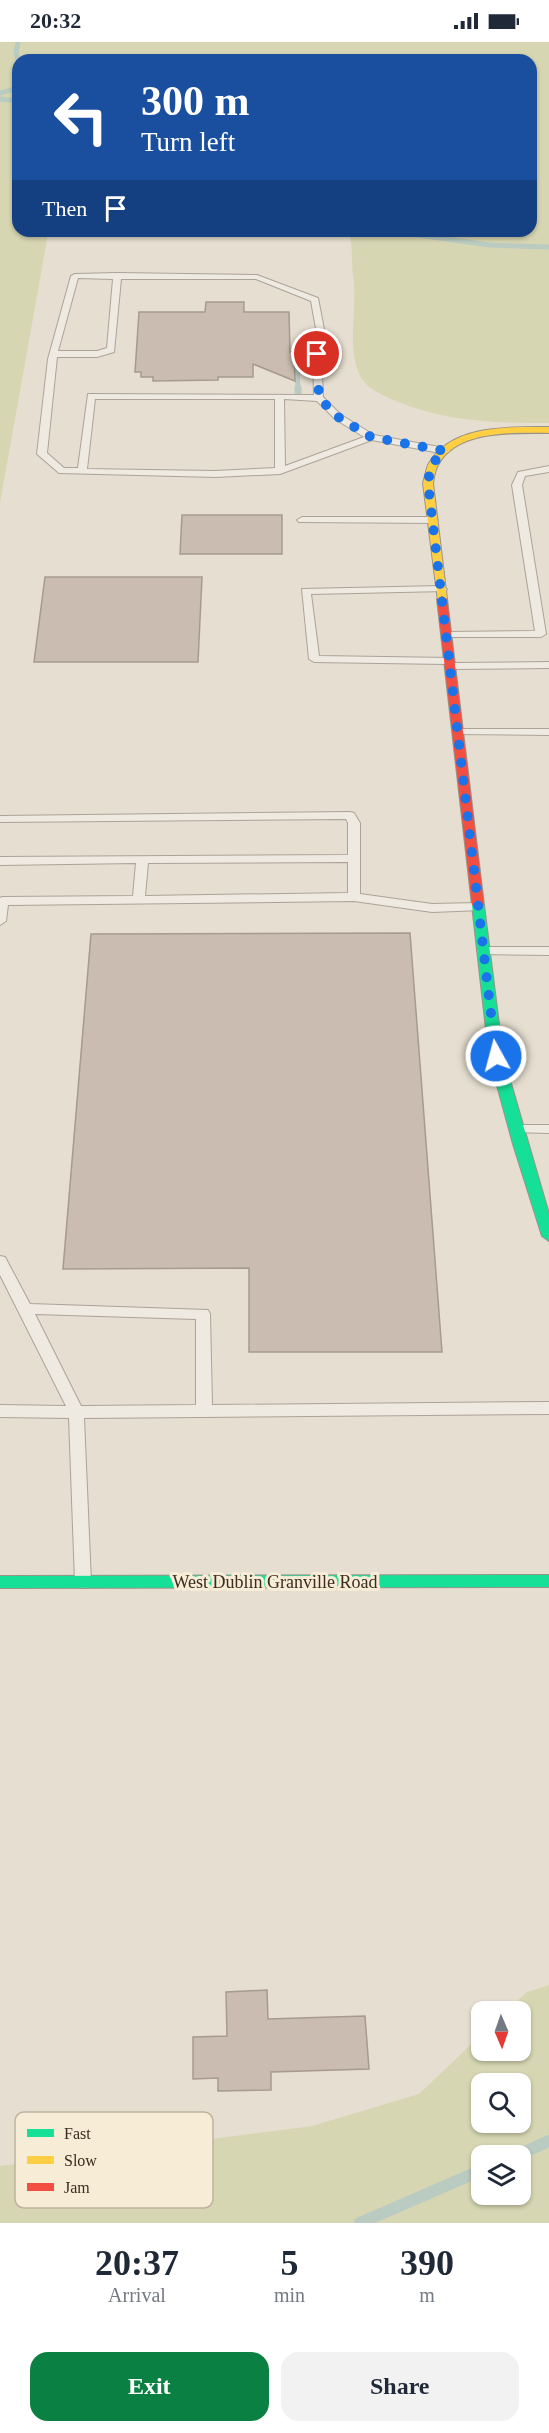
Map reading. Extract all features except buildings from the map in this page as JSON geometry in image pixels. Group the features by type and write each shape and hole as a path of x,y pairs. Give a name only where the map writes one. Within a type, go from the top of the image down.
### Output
{"street":[{"path":"549,430 521,430 478,436 453,445 435,459 429,470 428,483 496,1056 549,1236"},
{"name":"West Dublin Granville Road","path":"0,1582 549,1581"}],"lane":[{"path":"54,354 98,354 111,350 117,275"},
{"path":"319,398 317,354 322,345 315,300 257,276 75,276 54,354 42,454 63,471 215,474 280,471 371,437"},
{"path":"82,471 91,396 319,398 338,417 371,437 445,451"},
{"path":"279,396 280,471"},
{"path":"447,635 545,634 517,485 522,474 549,469"},
{"path":"302,520 433,520"},
{"path":"442,589 306,591 314,659 549,665"},
{"path":"457,732 549,732"},
{"path":"0,819 350,815 354,823 354,897"},
{"path":"0,861 354,858"},
{"path":"139,900 142,860"},
{"path":"0,921 2,901 354,897 432,908 478,908"},
{"path":"483,951 549,951"},
{"path":"516,1129 549,1129"},
{"path":"0,1261 76,1412 83,1582"},
{"path":"26,1309 203,1314 204,1412"},
{"path":"0,1411 204,1412 549,1408"}],"green space":[{"path":"0,42 549,42 549,423 490,422 452,417 415,408 384,396 368,386 360,377 353,348 354,287 349,237 537,237 537,54 12,54 12,237 47,237 0,503"},
{"path":"549,1985 549,2223 0,2223 0,2166 15,2164 15,2208 213,2208 213,2139 312,2126 419,2094 471,2045 471,2061 531,2061 531,2001 517,2001 527,1992"}],"waterway":[{"path":"16,54 18,42"},
{"path":"0,93 12,90"},
{"path":"0,99 12,100"},
{"path":"432,237 489,245 549,247"},
{"path":"297,368 298,389"},
{"path":"531,2149 549,2141"},
{"path":"360,2223 471,2175"}],"traffic: fast":[{"path":"478,905 496,1056 520,1144 549,1236"},
{"path":"0,1582 549,1581"}],"traffic: slow":[{"path":"442,599 428,483 433,465 442,453 454,444 469,438 502,431 549,430"}],"traffic: jam":[{"path":"442,599 478,905"}],"route":[{"path":"317,354 319,398 338,417 371,437 445,451 435,459 429,470 428,483 496,1056"}]}
